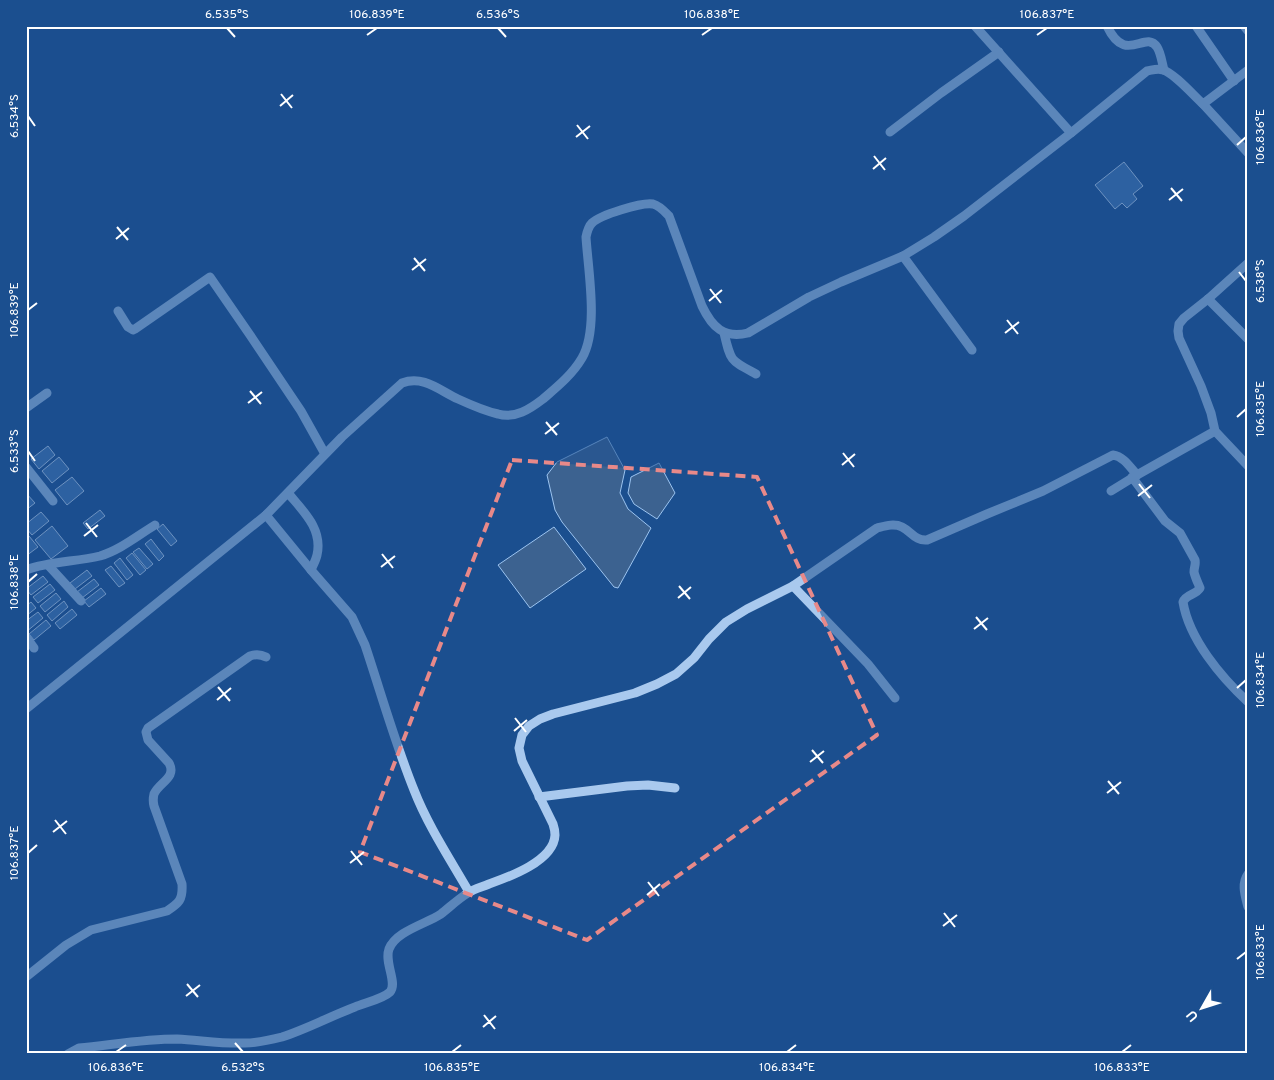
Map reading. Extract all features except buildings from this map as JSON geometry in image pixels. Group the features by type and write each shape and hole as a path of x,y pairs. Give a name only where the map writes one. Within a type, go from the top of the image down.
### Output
{"street":[{"path":"975,26 1070,133"},
{"path":"1107,26 1112,36 1122,45 1130,46 1152,42 1156,46 1164,70"},
{"path":"1196,26 1234,81"},
{"path":"1244,26 1248,31"},
{"path":"890,132 999,52"},
{"path":"26,709 266,515 326,454 402,383 409,380 425,382 458,399 500,415 510,415 523,412 564,382 583,357 588,341 591,323 591,293 586,246 587,230 591,223 599,218 642,204 653,204 662,208 669,216 702,306 708,317 724,333 740,335 748,334 809,297 903,256 934,237 964,216 1147,71 1164,70 1171,75 1203,104 1248,153"},
{"path":"1203,104 1248,70"},
{"path":"903,256 972,350"},
{"path":"1248,263 1184,318 1179,324 1178,331 1201,386 1215,431 1248,466"},
{"path":"118,311 130,329 135,329 210,277 301,411 326,454"},
{"path":"1208,299 1248,339"},
{"path":"724,333 733,360 756,374"},
{"path":"26,408 47,393"},
{"path":"1111,491 1215,431"},
{"path":"68,1054 79,1048 163,1040 227,1043 265,1041 283,1036 386,995 393,984 387,960 388,950 393,942 400,936 430,921 469,892 520,872 548,852 553,844 555,834 553,824 522,762 519,748 522,736 529,726 553,714 635,692 657,684 676,674 694,658 709,638 726,622 747,609 793,586 877,528 895,525 902,527 917,538 927,540 1043,491 1113,455 1122,458 1165,521 1180,533 1195,560 1194,572 1200,588 1197,592 1186,597 1183,602 1190,623 1204,651 1220,674 1248,702"},
{"path":"26,467 53,501"},
{"path":"288,493 308,518 317,533 319,542 317,556 311,570"},
{"path":"266,515 352,618 360,632 414,791 431,826 469,892"},
{"path":"26,570 48,564 98,556 113,551 155,525"},
{"path":"48,564 81,601"},
{"path":"793,586 868,664 895,698"},
{"path":"26,637 34,648"},
{"path":"26,977 66,945 91,930 167,911 176,905 183,896 182,884 153,799 155,792 170,776 172,767 148,740 146,732 148,728 250,656 256,654 266,657"},
{"path":"539,797 626,786 648,785 675,788"},
{"path":"1248,874 1244,882 1248,907"}],"highlighted area":[{"path":"512,460 757,477 877,735 587,940 360,852"}],"water":[{"path":"607,437 625,470 620,493 628,509 651,528 618,588 614,587 562,522 555,510 547,475 557,462"},
{"path":"659,463 675,493 657,519 634,504 628,493 631,477"},
{"path":"554,527 586,569 530,608 498,565"}]}
